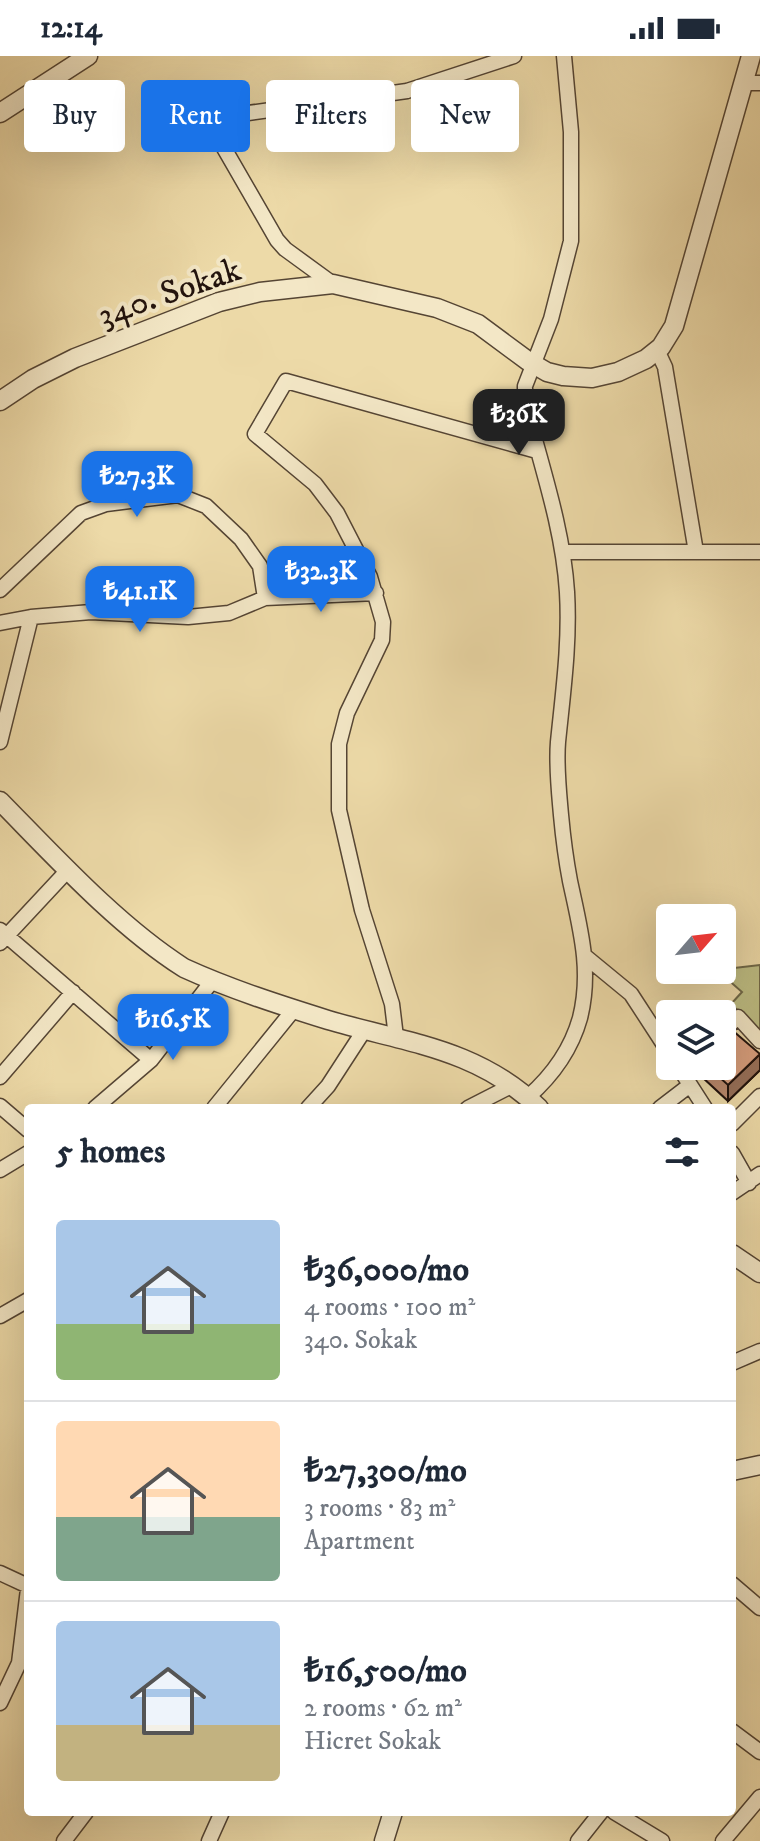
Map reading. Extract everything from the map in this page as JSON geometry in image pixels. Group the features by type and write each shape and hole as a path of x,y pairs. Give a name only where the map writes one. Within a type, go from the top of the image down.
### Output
{"street":[{"path":"0,113 88,56"},
{"path":"333,284 277,240 209,122 234,115 407,91 514,56"},
{"path":"489,1104 527,1097 542,1085 567,1053 580,1018 586,957 570,878 561,801 558,745 567,671 563,552 525,403 525,386 551,319 571,241 571,132 564,56"},
{"name":"340. Sokak","path":"0,401 33,379 75,358 219,302 260,292 333,284 437,308 478,324 535,366 563,376 592,378 618,372 646,359 657,350 674,326 752,83 751,56"},
{"path":"657,350 665,367 696,552"},
{"path":"396,1037 392,1004 362,910 339,810 339,744 347,713 382,640 383,622 376,593 360,554 337,513 315,484 255,434 286,381 537,451"},
{"path":"0,590 81,513 106,504 178,495 206,506 241,539 260,566 265,598"},
{"path":"563,552 760,552"},
{"path":"0,623 91,612 188,617 229,613 265,598 376,593"},
{"path":"0,742 31,617"},
{"path":"0,801 69,869 164,955 184,968 295,1008 468,1059 527,1097"},
{"path":"69,869 2,936 151,1060"},
{"path":"586,957 631,994 656,1032"},
{"path":"100,1104 151,1060 213,980"},
{"path":"0,1077 73,992"},
{"path":"217,1104 295,1008"},
{"path":"736,1019 738,1017 760,1041"},
{"path":"312,1104 328,1086 365,1029"},
{"path":"687,1080 702,1104"},
{"path":"665,1104 690,1085"},
{"path":"736,1120 760,1096"},
{"path":"0,1106 24,1127"},
{"path":"0,1170 24,1155"},
{"path":"736,1158 754,1178 736,1190"},
{"path":"736,1261 760,1273"},
{"path":"0,1316 24,1302"},
{"path":"736,1361 760,1351"},
{"path":"736,1470 760,1465"},
{"path":"0,1573 24,1586"},
{"path":"736,1587 760,1608"},
{"path":"0,1703 19,1663 24,1621"},
{"path":"736,1734 760,1752"},
{"path":"723,1841 760,1797"},
{"path":"64,1841 83,1816"},
{"path":"209,1841 220,1816"},
{"path":"384,1841 392,1816"},
{"path":"578,1841 598,1816"},
{"path":"621,1816 662,1841"}],"green space":[{"path":"760,965 760,1032 736,1009 735,1000 742,992 733,984 736,984 736,968"}],"building":[{"path":"736,1033 760,1054 736,1077"}]}
